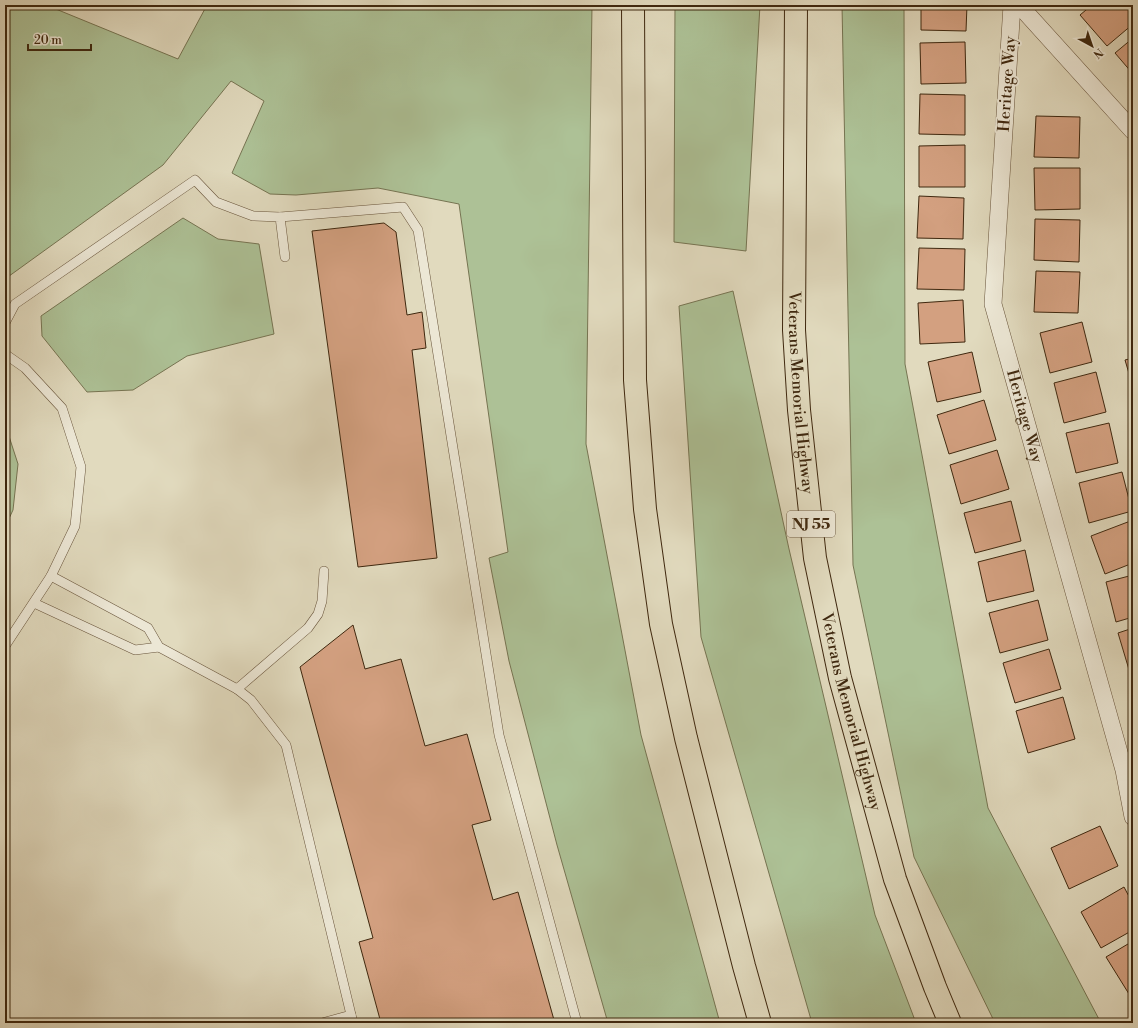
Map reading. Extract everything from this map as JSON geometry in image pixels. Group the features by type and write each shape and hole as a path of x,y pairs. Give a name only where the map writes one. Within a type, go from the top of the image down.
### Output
{"highway":[{"path":"633,5 635,380 645,509 661,624 686,738 760,1023"},
{"name":"Veterans Memorial Highway","path":"796,5 794,330 799,410 815,558 840,678 895,879 950,1023"}],"street":[{"name":"Heritage Way","path":"1012,5 993,304 1128,768 1133,817"},
{"path":"1019,5 1133,131"}],"lane":[{"path":"5,323 15,304 195,180 216,202 253,216 280,217 403,207 418,230 499,735 577,1023"},
{"path":"280,217 285,257"},
{"path":"5,354 25,368 62,408 81,467 75,526 52,576 5,646"},
{"path":"237,689 308,628 318,614 322,602 324,571"},
{"path":"52,576 148,628 159,646 237,689 251,700 286,745 352,1019 322,1023"},
{"path":"34,603 135,650 159,646"}],"green space":[{"path":"5,5 46,5 178,59 207,5 592,5 586,444 641,735 720,1023 608,1023 557,845 509,661 489,558 508,552 459,204 378,188 296,195 270,194 232,173 264,101 231,81 163,165 5,279"},
{"path":"675,5 760,5 746,251 674,242"},
{"path":"842,5 904,5 905,364 988,808 1101,1023 995,1023 914,857 853,565"},
{"path":"183,218 218,239 259,244 274,334 187,356 133,390 87,392 42,336 41,316"},
{"path":"733,291 789,549 875,915 916,1023 812,1023 701,637 679,306"},
{"path":"5,424 18,464 13,510 5,527"}],"building":[{"path":"921,5 967,5 966,31 921,30"},
{"path":"1092,5 1131,5 1133,7 1133,24 1107,46 1080,15"},
{"path":"1133,38 1133,74 1115,53"},
{"path":"965,42 966,83 921,84 920,43"},
{"path":"920,94 965,95 965,135 919,134"},
{"path":"1036,116 1080,117 1079,158 1034,157"},
{"path":"965,145 965,187 919,187 919,146"},
{"path":"1034,168 1080,168 1080,209 1035,210"},
{"path":"919,196 964,198 963,239 917,238"},
{"path":"1035,219 1080,220 1079,262 1034,260"},
{"path":"384,223 396,232 407,315 422,312 426,348 412,350 437,558 358,567 312,231"},
{"path":"1133,240 1133,249 1129,242"},
{"path":"919,248 965,249 964,290 917,289"},
{"path":"1036,271 1080,272 1078,313 1034,312"},
{"path":"963,300 965,342 920,344 918,303"},
{"path":"1082,322 1092,362 1050,373 1040,333"},
{"path":"972,352 981,392 937,402 928,362"},
{"path":"1133,358 1133,387 1125,360"},
{"path":"1096,372 1106,412 1064,423 1054,383"},
{"path":"984,400 996,440 949,454 937,415"},
{"path":"1109,423 1118,463 1076,473 1066,433"},
{"path":"997,450 1009,489 961,504 950,465"},
{"path":"1122,472 1132,511 1089,523 1079,483"},
{"path":"1011,501 1021,541 975,553 964,513"},
{"path":"1133,520 1133,563 1105,574 1091,536"},
{"path":"1025,550 1034,591 987,602 978,562"},
{"path":"1133,575 1133,617 1116,622 1106,582"},
{"path":"1038,600 1048,640 1000,653 989,613"},
{"path":"353,625 365,669 401,659 425,746 467,734 491,820 472,825 493,900 518,892 554,1020 544,1023 381,1023 359,942 373,938 300,667"},
{"path":"1133,628 1133,672 1130,673 1118,633"},
{"path":"1049,649 1061,689 1015,703 1003,663"},
{"path":"1063,697 1075,739 1028,753 1016,711"},
{"path":"1100,826 1118,866 1069,889 1051,848"},
{"path":"1124,887 1133,904 1133,930 1101,948 1081,912"},
{"path":"1133,941 1133,992 1129,994 1106,957"}]}
